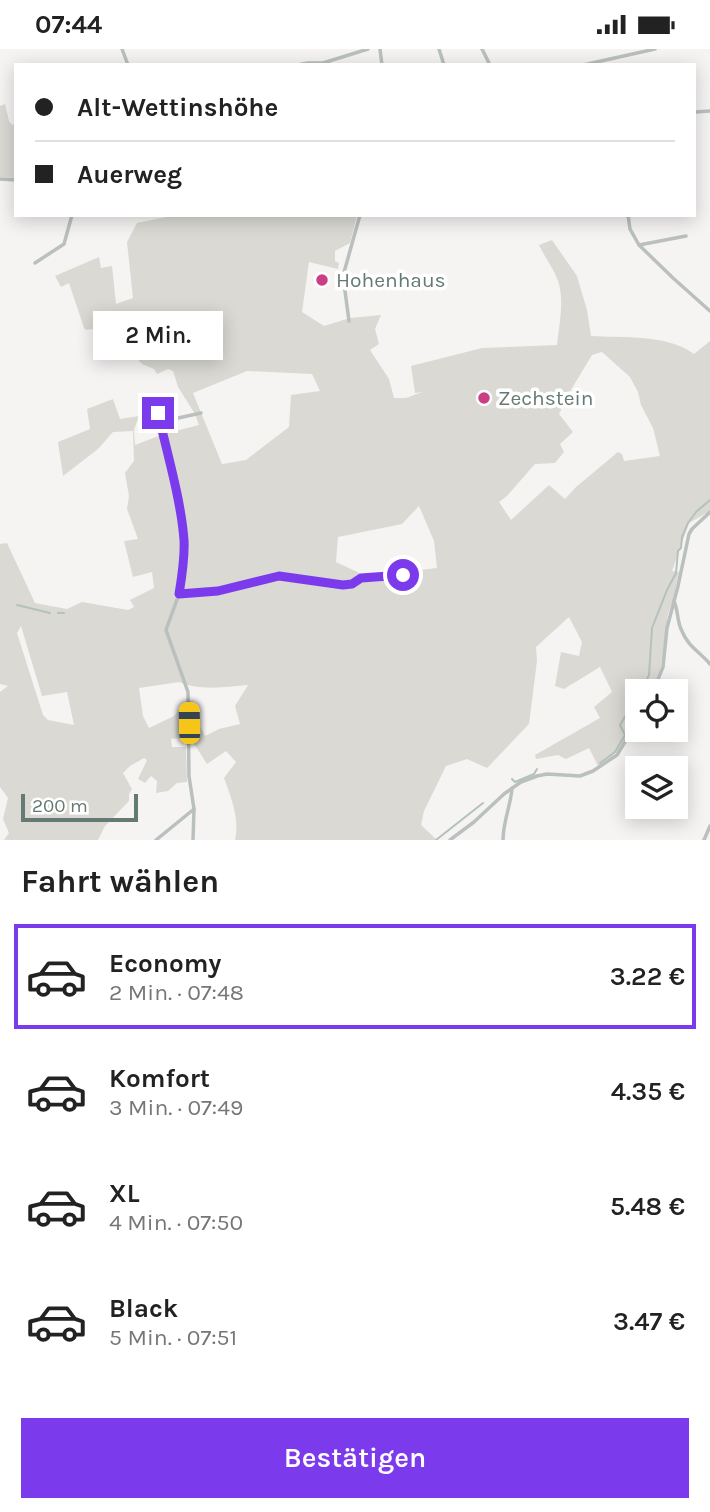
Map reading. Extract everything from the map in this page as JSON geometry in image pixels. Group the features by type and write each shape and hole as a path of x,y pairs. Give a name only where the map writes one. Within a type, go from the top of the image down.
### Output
{"street":[{"path":"323,63 368,49"},
{"path":"598,63 655,49"},
{"path":"34,263 64,244 71,217"},
{"path":"349,321 343,276 359,217"},
{"path":"628,217 630,229 639,245 710,311"},
{"path":"639,245 686,236"},
{"path":"158,413 184,539 184,568 179,594 166,629 188,692 193,840"},
{"path":"160,422 201,413"},
{"path":"658,679 663,667 667,628 689,534 710,512"},
{"path":"179,594 218,591 279,576 343,585 352,584 361,578 403,575"},
{"path":"674,601 681,630 691,648 710,664"},
{"path":"450,840 474,823 512,788 537,776 580,776 593,771 617,755 625,742"},
{"path":"503,840 512,788"},
{"path":"156,840 194,809"},
{"path":"704,840 710,826"}],"shaded area":[{"path":"5,104 9,121 14,124 14,178 0,177 0,106"},
{"path":"166,217 356,217 350,243 335,251 338,269 309,262 302,312 324,326 350,318 381,315 375,329 379,344 370,350 389,379 394,398 406,398 422,392 415,393 411,366 482,348 557,345 561,315 559,284 539,245 552,240 577,276 591,336 658,340 694,354 710,341 710,511 689,523 672,571 679,572 668,614 661,667 656,679 625,679 625,739 618,750 598,766 589,748 566,759 558,755 536,759 535,755 600,718 594,707 612,692 600,667 564,689 555,686 561,652 579,656 582,642 569,617 536,647 537,661 529,724 487,768 467,759 446,766 424,811 421,825 437,840 235,840 236,816 224,778 236,762 226,751 207,764 189,741 171,739 172,747 186,747 187,782 177,783 168,791 156,793 157,781 151,776 145,783 138,779 147,760 144,758 130,766 123,773 132,789 129,801 105,826 98,840 4,840 9,833 3,819 8,798 0,787 0,692 8,686 0,684 0,544 7,543 35,603 67,609 82,602 128,610 134,607 130,600 154,588 152,572 133,577 124,541 138,539 127,509 129,496 125,473 134,461 133,431 113,432 98,449 63,476 58,442 90,429 87,409 113,399 120,419 139,416 134,430 135,445 199,425 178,387 173,371 168,369 157,374 154,369 142,364 116,335 102,327 86,330 69,283 61,287 55,276 99,257 101,268 112,266 116,304 133,298 127,242 137,223","holes":["602,352 630,377 653,428 660,456 624,461 622,454 618,452 565,499 549,485 511,520 499,502 535,464 555,463 564,452 560,444 573,432 559,414 592,355","247,371 312,374 320,391 291,395 289,427 246,460 222,464 193,393","419,506 434,541 437,568 366,576 336,562 338,537 402,524","21,626 42,696 67,692 74,725 48,720 43,715 17,633","179,682 204,687 248,685 235,706 240,724 205,736 195,717 193,701 185,702 174,716 149,728 143,716 139,688"]}],"waterway":[{"path":"647,679 652,628 676,573 682,537 696,512 710,500"},
{"path":"17,605 50,613"},
{"path":"58,613 64,613"},
{"path":"625,717 620,725 625,735"},
{"path":"600,763 615,752 625,735"},
{"path":"512,779 515,782 534,774 537,769"},
{"path":"436,840 483,803"}],"place":[{"name":"Hohenhaus","path":"322,280"},
{"name":"Zechstein","path":"484,398"}],"route":[{"path":"158,413 184,539 184,568 179,594 218,591 279,576 343,585 352,584 361,578 403,575"}]}
